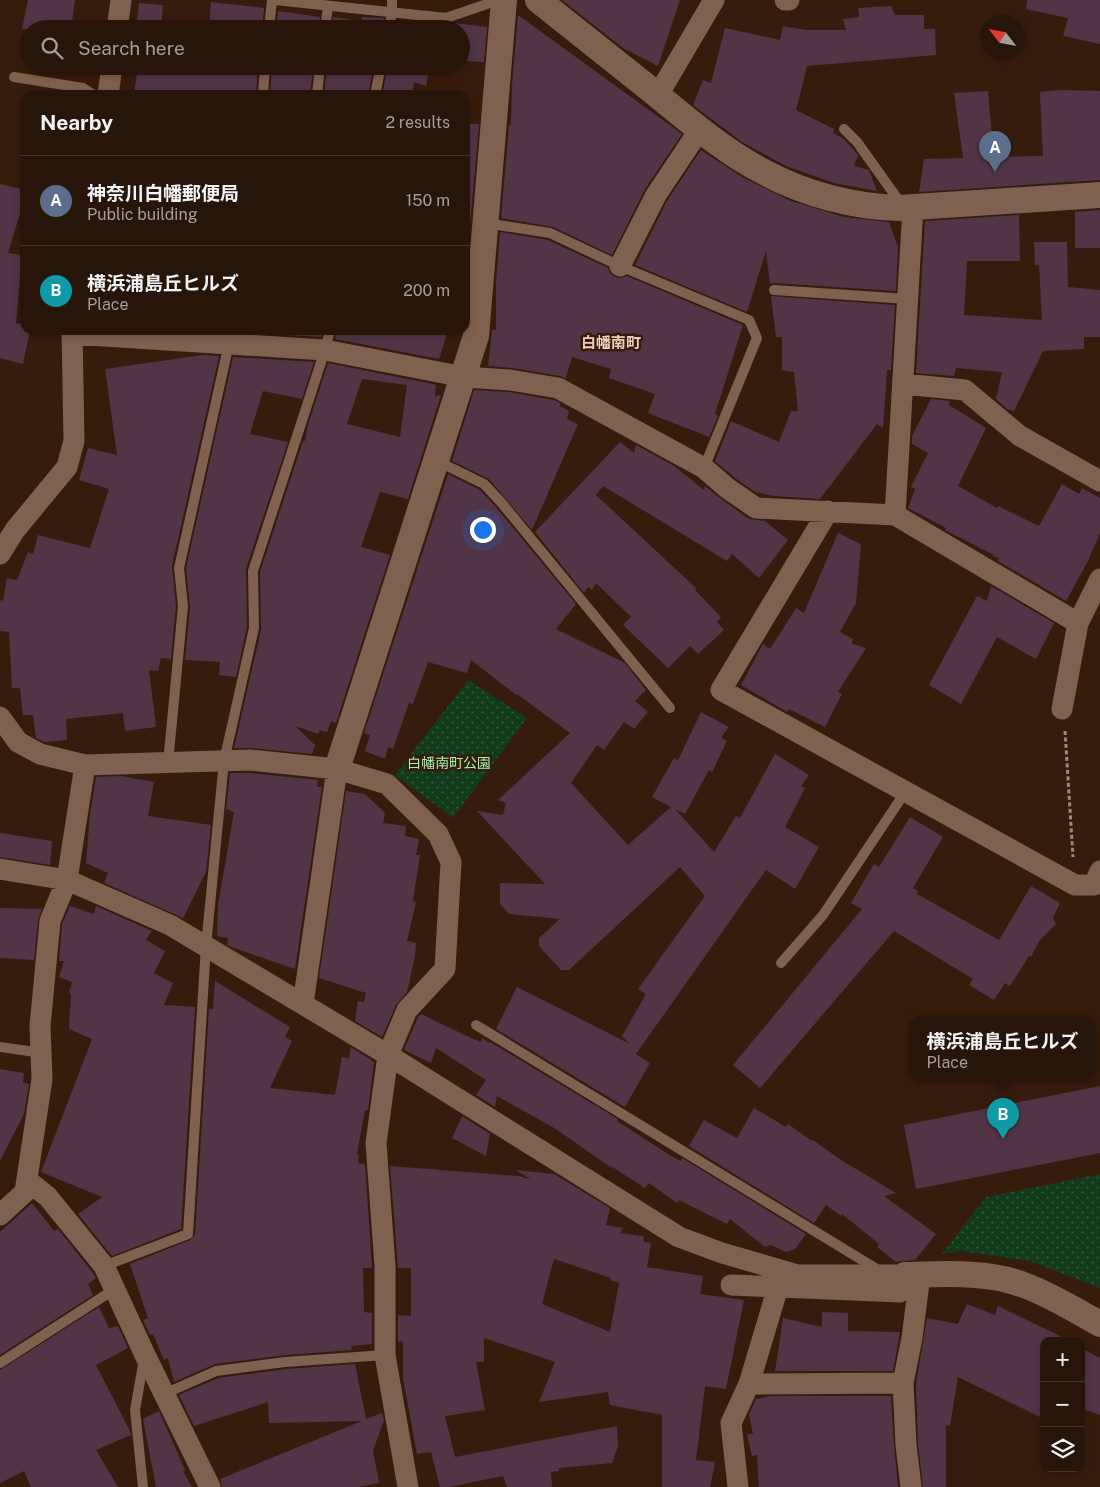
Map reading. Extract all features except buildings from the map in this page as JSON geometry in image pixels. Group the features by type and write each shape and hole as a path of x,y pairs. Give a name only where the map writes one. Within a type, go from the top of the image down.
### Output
{"street":[{"path":"118,20 121,0"},
{"path":"303,1004 337,770 476,336 474,256 486,223 504,0"},
{"path":"538,0 722,146 764,172 804,190 881,208 1100,195"},
{"path":"658,95 714,0"},
{"path":"109,90 111,75"},
{"path":"620,266 656,195 700,129"},
{"path":"895,515 908,298 908,207"},
{"path":"0,554 14,530 68,467 74,441 73,335"},
{"path":"162,335 327,340 464,377 510,380 558,388 704,468 727,488 756,508 895,515 1078,623"},
{"path":"903,384 966,390 1020,436 1100,481"},
{"path":"828,511 721,690 1075,885 1094,885 1100,871"},
{"path":"1062,709 1078,623 1100,579"},
{"path":"0,717 18,742 40,754 85,765 250,760 337,770 386,784 438,834 451,862 445,969 407,1010 388,1055 376,1143 385,1266 385,1355 408,1487"},
{"path":"0,1215 25,1192 42,1079 40,1026 50,921 67,880 85,765"},
{"path":"0,870 67,880 170,925 388,1055 679,1237 722,1253 798,1274 986,1276 1023,1284 1063,1302 1100,1324"},
{"path":"27,1180 48,1197 104,1266 145,1355 210,1487"},
{"path":"731,1285 900,1292 904,1275"},
{"path":"904,1275 912,1338 903,1383 910,1487"},
{"path":"738,1487 731,1423 749,1384 778,1288"},
{"path":"749,1384 903,1383"}],"lane":[{"path":"271,20 274,0 446,18 487,4 489,0"},
{"path":"390,20 392,0"},
{"path":"326,20 328,6"},
{"path":"263,90 265,75"},
{"path":"318,90 319,75"},
{"path":"376,90 379,75"},
{"path":"14,77 86,90"},
{"path":"844,130 856,142 908,207"},
{"path":"486,223 550,233 620,266 749,320 757,338 704,468"},
{"path":"774,290 908,298"},
{"path":"168,763 183,606 179,568 231,337"},
{"path":"104,1266 188,1234 206,946 224,761 254,628 253,571 327,340"},
{"path":"436,461 484,484 670,708"},
{"path":"781,963 823,915 906,792"},
{"path":"476,1025 904,1275"},
{"path":"0,1047 42,1053"},
{"path":"0,1363 115,1289"},
{"path":"143,1487 135,1410 145,1355"},
{"path":"164,1394 216,1371 285,1362 385,1355"}],"path":[{"path":"1062,709 1068,758 1075,885"}],"green space":[{"name":"白幡南町公園","path":"468,680 527,718 453,818 395,775"},
{"path":"1100,1174 1100,1288 1029,1261 960,1251 942,1254 986,1197"}],"place":[{"name":"神奈川白幡郵便局","path":"995,172"},
{"name":"横浜浦島丘ヒルズ","path":"1003,1139"}],"district":[{"name":"白幡南町","path":"611,342"}]}
